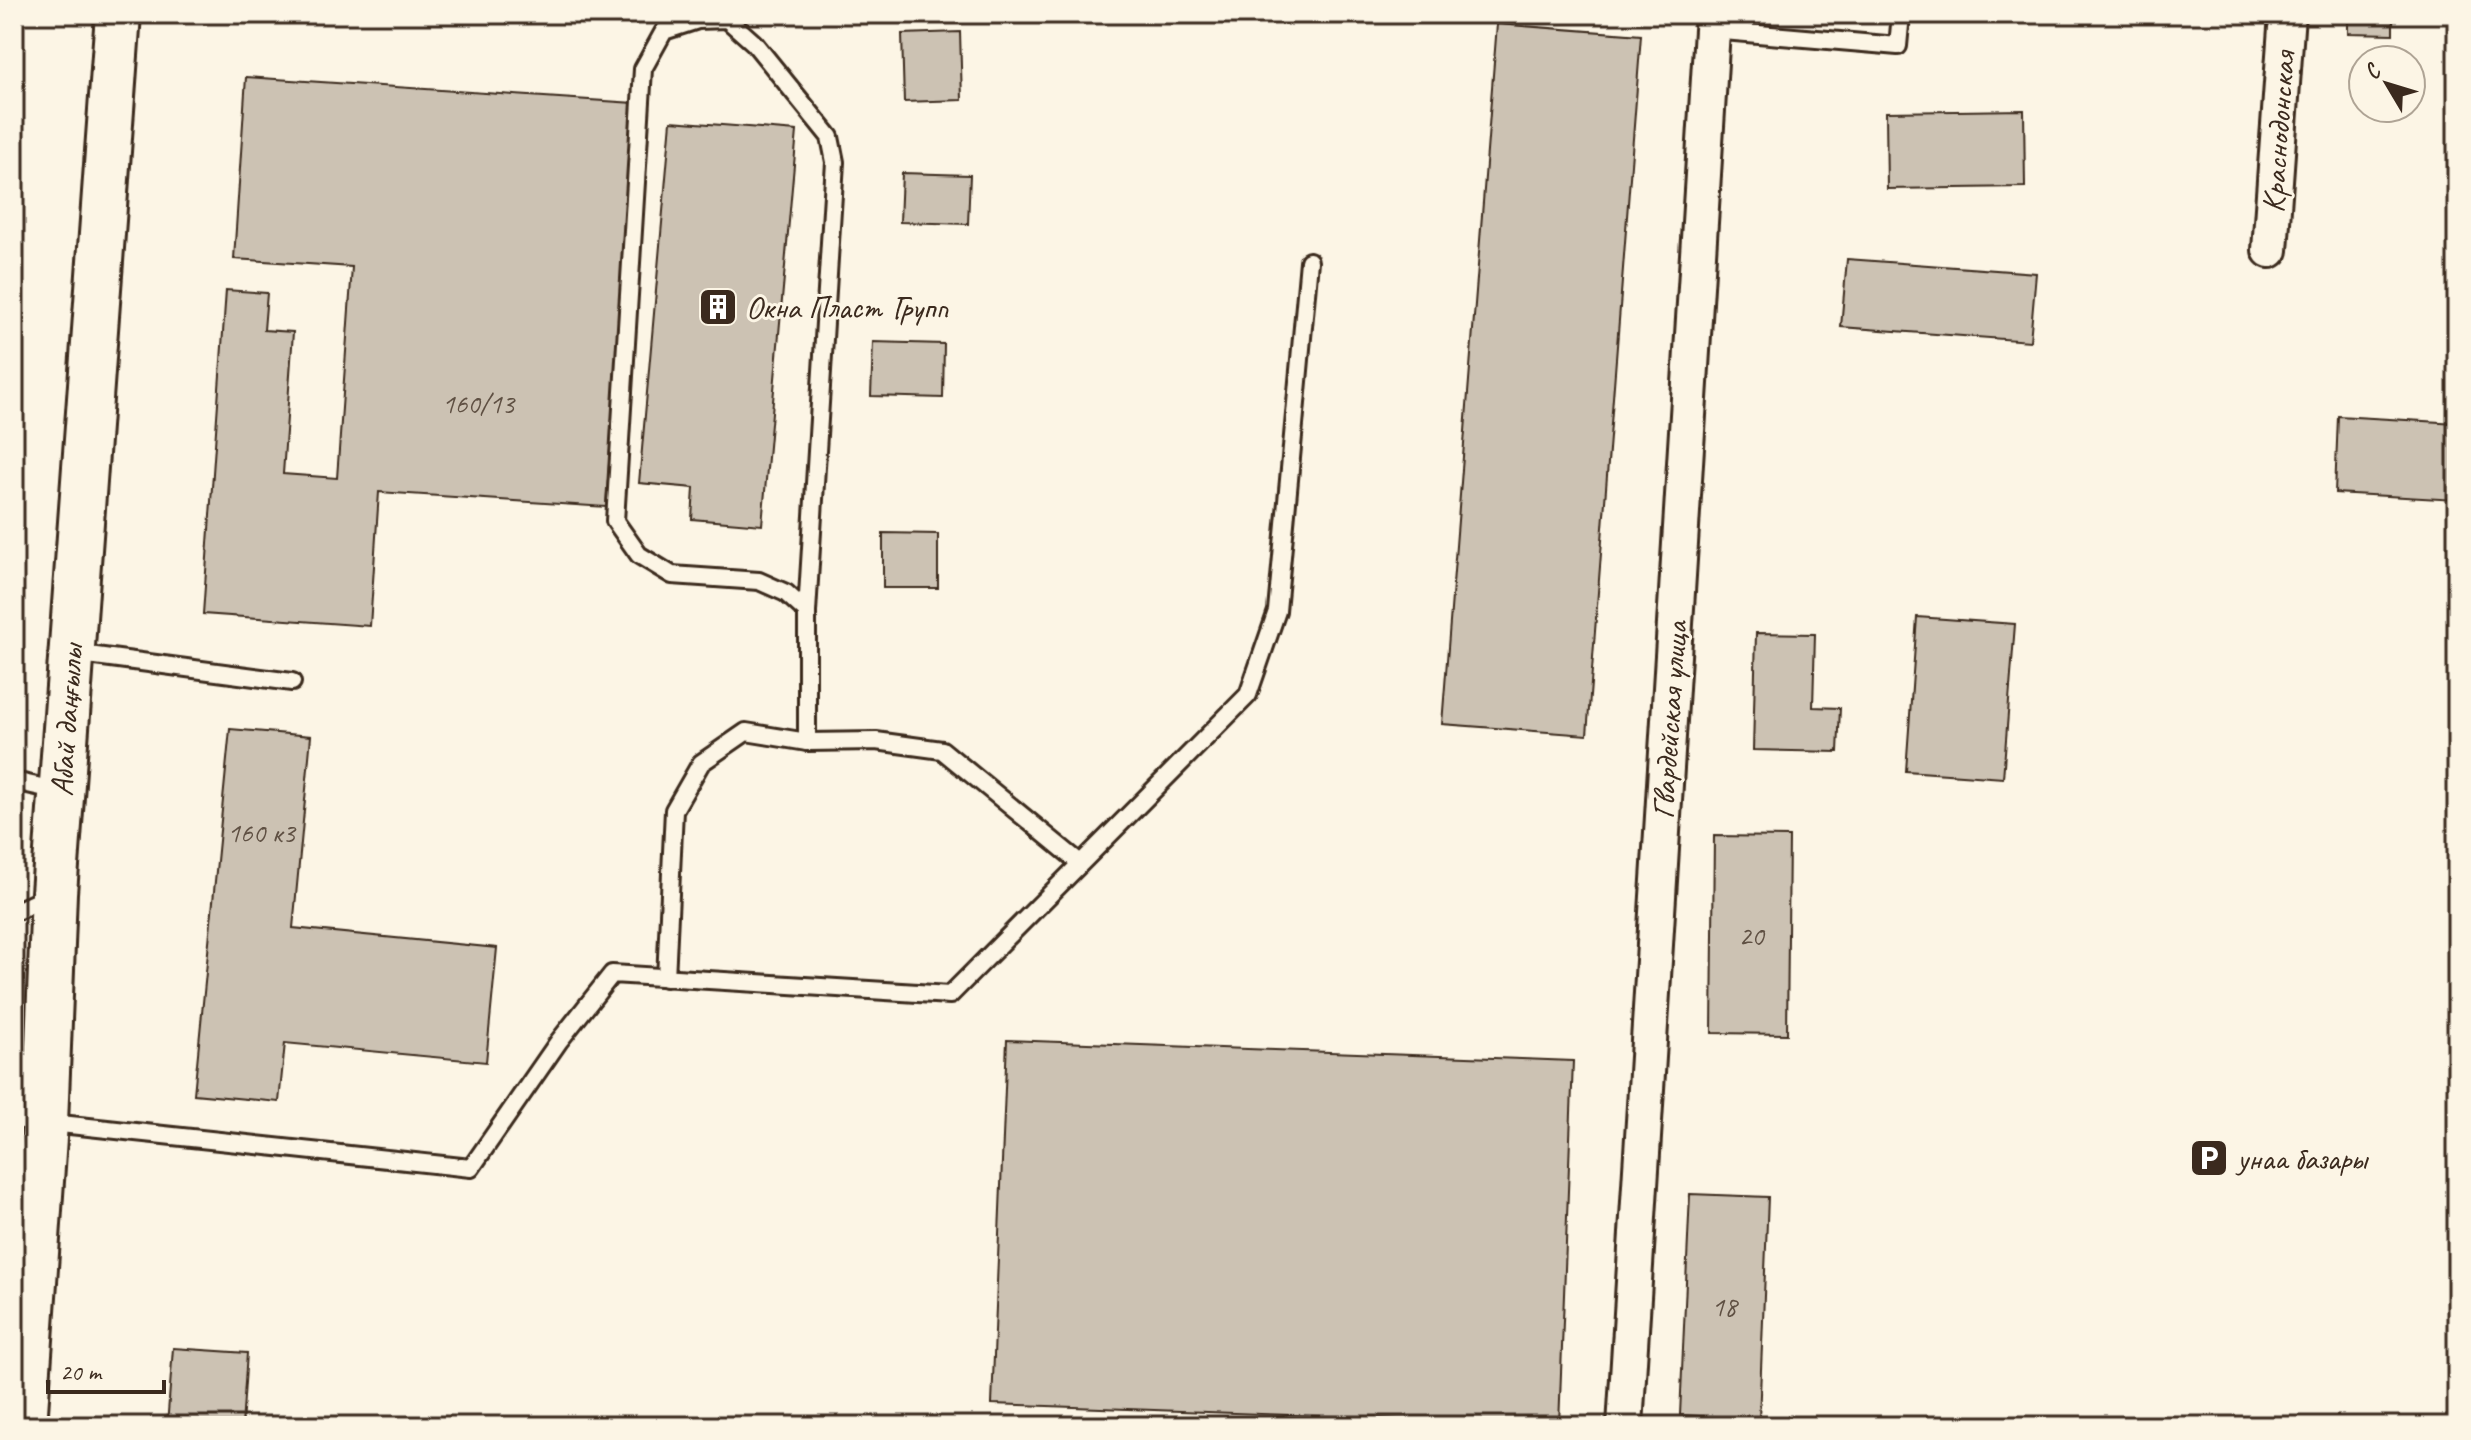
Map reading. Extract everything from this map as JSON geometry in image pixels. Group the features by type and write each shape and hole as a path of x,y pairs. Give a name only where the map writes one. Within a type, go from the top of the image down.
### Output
{"main road":[{"name":"Абай даңғылы","path":"24,1426 30,1121 54,893 118,14"}],"street":[{"name":"Краснодонская","path":"2270,250 2287,14"},
{"name":"Гвардейская улица","path":"1625,1426 1713,22"}],"lane":[{"path":"1713,22 1898,46 1901,14"},
{"path":"807,612 786,593 759,581 672,575 639,555 615,521 643,69 664,31 698,20 727,19 754,43 830,137 835,162 807,612 807,742"},
{"path":"30,1121 471,1168 559,1041 612,974 950,995 1248,695 1277,611 1309,261"},
{"path":"71,652 292,682"},
{"path":"666,978 674,810 701,763 746,732 807,742 876,741 942,750 1080,863"},
{"path":"14,781 61,791"},
{"path":"14,912 54,893"}],"building":[{"path":"2348,14 2393,14 2393,34 2348,33"},
{"path":"1497,24 1641,35 1587,735 1442,724"},
{"path":"960,32 962,100 904,102 902,34"},
{"path":"246,77 634,103 606,507 379,492 370,626 203,614 226,290 267,293 264,330 293,332 283,474 337,478 352,267 234,259"},
{"path":"2024,110 2025,187 1887,189 1886,112"},
{"name":"Окна Пласт Групп","path":"671,121 797,131 762,525 692,519 694,488 639,483"},
{"path":"902,173 970,175 968,224 900,222"},
{"path":"1847,259 2036,273 2030,341 1841,327"},
{"path":"873,342 944,344 943,398 871,396"},
{"path":"2338,416 2457,423 2457,500 2335,493"},
{"path":"883,533 938,534 938,588 883,588"},
{"path":"1917,617 2015,624 2003,778 1906,771"},
{"path":"1756,633 1815,634 1813,707 1840,708 1838,752 1753,750"},
{"path":"230,729 311,736 293,928 497,948 486,1062 285,1043 279,1102 194,1094"},
{"path":"1714,836 1789,837 1787,1034 1712,1033"},
{"path":"1007,1040 1573,1061 1559,1425 992,1404"},
{"path":"1690,1194 1768,1197 1759,1419 1680,1415"},
{"path":"173,1348 247,1353 242,1426 167,1426"}],"place":[{"name":"Окна Пласт Групп","path":"718,307"},
{"name":"унаа базары","path":"2209,1158"}]}
